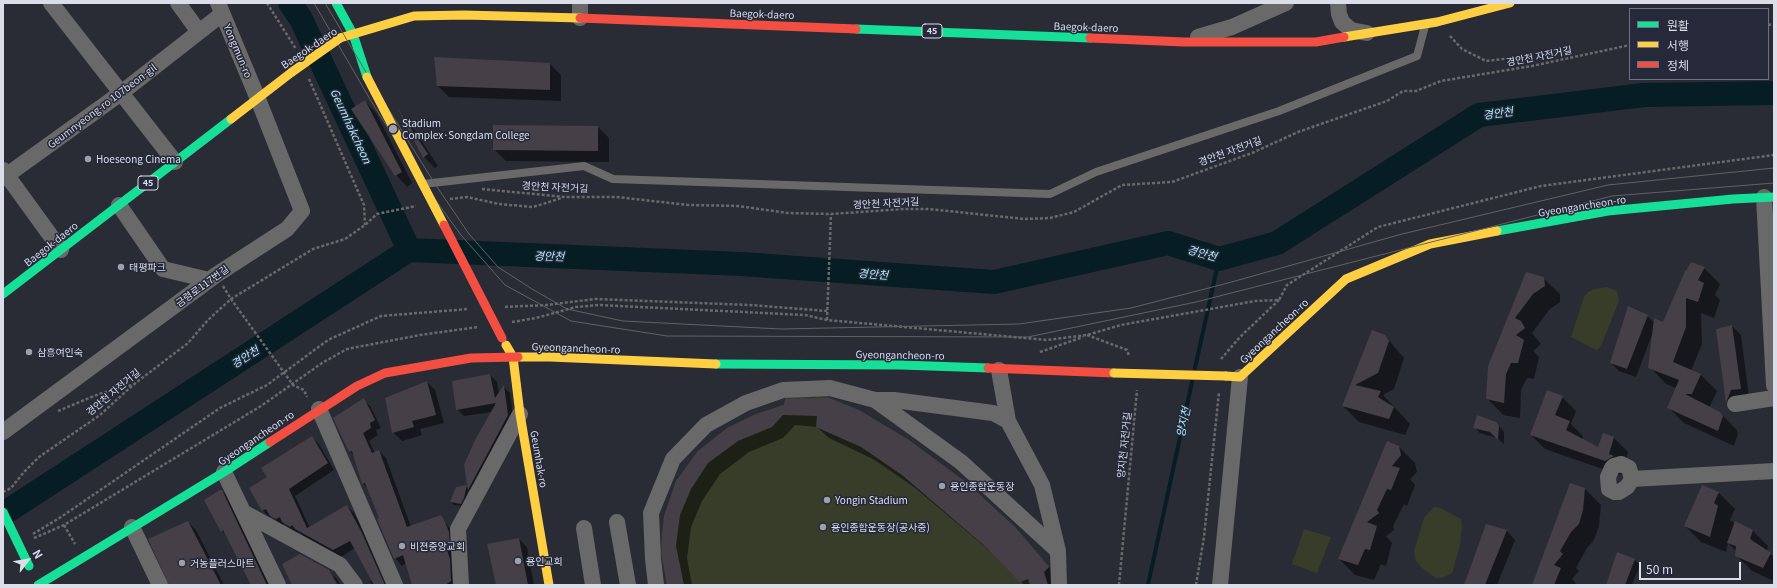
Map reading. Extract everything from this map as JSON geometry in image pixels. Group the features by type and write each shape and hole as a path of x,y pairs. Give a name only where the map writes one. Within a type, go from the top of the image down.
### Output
{"main road":[{"path":"336,3 353,34"},
{"name":"Baegok-daero","path":"3,294 292,72 340,38 414,16 464,12 580,11 1184,42 1316,42 1436,22 1510,3"},
{"name":"Geumhak-ro","path":"353,34 367,77 513,357 520,414 549,585"},
{"name":"Gyeongancheon-ro","path":"34,578 132,527 224,472 319,409 357,386 385,373 471,358 550,357 713,364 901,365 999,370 1233,377 1346,279 1430,244 1608,211 1769,197"},
{"path":"3,512 34,578"}],"street":[{"path":"51,3 176,162"},
{"path":"178,3 199,32"},
{"path":"1184,42 1232,27 1286,3"},
{"path":"1338,3 1339,14 1342,22 1352,30 1368,33"},
{"name":"Geumnyeong-ro 107beon-gil","path":"5,175 121,93 199,32 220,8"},
{"name":"Yongmun-ro","path":"220,8 258,99"},
{"name":"금령로117번길","path":"3,432 209,280 287,229 302,212 258,99"},
{"path":"5,175 61,250"},
{"path":"1769,197 1774,386"},
{"path":"119,205 163,270 209,280"},
{"path":"999,370 1008,421 1042,485 1058,550 1059,585"},
{"path":"1220,585 1233,377"},
{"path":"656,585 653,559 652,513 674,459 706,425 746,403 783,390 830,388 875,400 894,400 993,412 1008,421"},
{"path":"1735,404 1774,398"},
{"path":"875,400 961,462 1058,550"},
{"path":"319,409 395,585"},
{"path":"461,585 458,529 520,414"},
{"path":"1622,457 1630,468 1632,479 1618,497 1609,489 1608,477 1612,468 1622,457"},
{"path":"1632,479 1774,471"},
{"path":"224,472 278,585"},
{"path":"243,512 340,565 355,585"},
{"path":"617,522 628,585"},
{"path":"132,527 160,585"},
{"path":"584,528 594,585"}],"lane":[{"path":"423,184 584,166 613,179 1050,194 1096,172 1279,111 1417,56 1426,23"}],"path":[{"path":"267,3 297,51"},
{"path":"1436,22 1462,49 1486,61 1512,58 1530,59 1532,66"},
{"name":"경안천 자전거길","path":"478,189 565,197 617,197 688,205 738,206 788,213 830,214 903,209 929,209 1024,219 1050,218 1074,212 1122,185 1172,182 1252,153 1298,132 1387,101 1403,91 1416,91 1441,81 1532,66 1629,45"},
{"path":"307,73 364,205 365,225"},
{"path":"1121,325 1255,301 1279,300 1286,285 1378,227 1541,186 1774,156"},
{"path":"450,199 467,197 499,204 534,207 565,197"},
{"name":"경안천 자전거길","path":"3,492 11,488 24,472 40,457 100,415 133,385 188,343 208,320 231,299 313,249 345,239 365,225 377,214"},
{"path":"827,320 830,214"},
{"path":"231,299 293,385 304,390"},
{"path":"1037,353 1087,336 1127,350 1132,363"},
{"name":"양지천 자전거길","path":"1119,585 1138,383"},
{"path":"35,408 58,411 99,394 133,385"}],"green space":[{"path":"1607,287 1617,291 1619,301 1601,346 1597,350 1571,337 1584,297 1588,292"},
{"name":"Yongin Stadium","path":"818,393 859,410 909,440 967,483 1016,528 1050,567 1044,572 1048,585 668,585 660,551 664,516 676,481 698,451 727,428 756,414 784,405 786,395 814,398"},
{"path":"1434,507 1440,508 1461,519 1462,526 1460,545 1452,573 1442,578 1436,578 1422,568 1416,561 1414,551 1424,518"},
{"path":"1304,529 1331,537 1317,573 1292,564"}],"building":[{"path":"434,57 550,63 550,90 437,86"},
{"path":"365,100 402,172 395,176 351,109"},
{"path":"398,109 428,154 423,158"},
{"path":"493,125 598,126 598,151 493,150"},
{"path":"1691,262 1705,267 1698,280 1704,283 1698,302 1686,298 1686,327 1673,362 1701,374 1692,394 1685,394 1720,412 1723,416 1718,431 1667,408 1679,380 1648,368 1654,318 1663,322 1686,269 1686,271"},
{"path":"1526,272 1544,277 1545,286 1533,294 1515,318 1521,321 1525,328 1516,335 1524,340 1518,363 1511,363 1506,374 1504,403 1486,399 1488,366"},
{"path":"1628,306 1648,315 1627,369 1610,363"},
{"path":"1732,325 1741,389 1731,390 1726,403 1716,329"},
{"path":"1372,330 1385,335 1389,341 1378,373 1355,385 1381,391 1378,397 1394,407 1389,419 1342,406"},
{"path":"490,374 495,398 504,385 508,415 468,490 464,465 474,442 496,403 456,410 452,381"},
{"path":"427,381 436,415 412,421 414,427 392,433 385,398"},
{"path":"1547,390 1563,396 1555,415 1570,421 1566,430 1598,447 1603,433 1614,437 1609,454 1614,456 1605,461 1530,435"},
{"path":"364,398 375,420 370,423 371,428 363,433 372,453 379,450 407,527 441,515 445,522 449,532 450,550 447,550 450,559 451,581 445,585 412,585 403,555 394,559 377,519 379,518 365,483 362,484 352,451 349,452 333,418"},
{"name":"용인종합운동장","path":"829,398 859,410 909,440 967,483 1016,528 1049,567 1044,572 1048,585 1030,585 1028,579 1020,582 987,548 902,475 861,447 816,427 817,416 783,415 772,427 738,441 708,463 691,489 680,515 676,546 684,585 667,585 662,558 664,516 676,481 698,451 727,428 756,414 784,405 785,399"},
{"path":"1477,415 1496,422 1499,426 1498,440 1490,432 1473,428"},
{"path":"312,436 328,463 289,489 307,528 347,505 361,531 385,585 374,585 350,541 333,550 295,529 292,525 290,527 282,522 280,517 276,519 270,516 266,509 262,511 249,488 267,477 261,468"},
{"path":"1387,441 1399,446 1401,455 1392,466 1400,468 1391,490 1387,489 1377,510 1379,513 1367,522 1377,526 1370,550 1365,549 1358,565 1338,559"},
{"path":"1570,483 1585,488 1583,510 1579,524 1571,532 1560,551 1563,554 1554,565 1561,568 1554,585 1532,585"},
{"path":"467,485 461,504 450,502 456,487"},
{"path":"1702,485 1719,492 1714,503 1718,506 1710,537 1684,526"},
{"path":"222,490 267,585 251,585 223,530 221,532 204,500"},
{"name":"거농플러스마트","path":"188,521 221,585 169,585 148,539"},
{"path":"1735,521 1753,530 1750,539 1771,553 1763,568 1735,556 1736,546 1727,543"},
{"path":"1486,524 1507,530 1485,585 1464,585"},
{"name":"용인교회","path":"519,538 528,585 496,585 487,544"},
{"path":"1617,552 1635,559 1625,585 1606,585"},
{"path":"300,554 329,570 337,585 292,585 282,564"}],"waterway":[{"name":"Geumhakcheon","path":"290,3 301,19 409,250"},
{"name":"경안천","path":"3,514 409,250 741,264 994,282 1168,243 1219,259 1277,243 1479,115 1644,95 1774,93"},
{"name":"양지천","path":"1195,368 1219,259"},
{"name":"양지천","path":"1148,585 1192,382"}],"tram line":[{"path":"314,3 371,101 418,176 461,235 505,285 571,321 667,336 1028,337 1196,302 1612,196 1774,183"},
{"path":"325,3 435,184 469,234 498,267 567,309 623,321 781,329 1019,324 1131,308 1228,283 1402,234 1608,185 1774,168"}],"traffic: fast":[{"path":"336,3 353,34 367,77"},
{"path":"856,29 1090,38"},
{"path":"3,294 231,119"},
{"path":"1497,231 1608,211 1733,199 1774,197"},
{"path":"716,364 901,365 988,368"},
{"path":"38,585 224,472 270,442"},
{"path":"3,512 29,566"}],"traffic: slow":[{"path":"1344,37 1437,22 1510,3"},
{"path":"340,38 414,16 464,15 580,18"},
{"path":"292,72 340,38"},
{"path":"231,119 292,72"},
{"path":"367,77 444,225"},
{"path":"1226,376 1240,377 1346,279 1430,244 1497,231"},
{"path":"506,345 513,357 520,414 549,585"},
{"path":"518,357 716,364"},
{"path":"1114,373 1226,376"}],"traffic: jam":[{"path":"580,18 856,29"},
{"path":"1090,38 1184,42 1316,42 1344,37"},
{"path":"444,225 502,338"},
{"path":"270,442 357,386 385,373 471,358 518,357"},
{"path":"988,368 1114,373"}],"place":[{"name":"Stadium Complex·Songdam College","path":"393,129"},
{"name":"Hoeseong Cinema","path":"88,159"},
{"name":"태평파크","path":"121,267"},
{"name":"삼흥여인숙","path":"29,352"},
{"name":"용인종합운동장","path":"942,486"},
{"name":"Yongin Stadium","path":"827,500"},
{"name":"용인종합운동장(공사중)","path":"823,527"},
{"name":"비젼중앙교회","path":"402,546"},
{"name":"용인교회","path":"518,561"},
{"name":"거농플러스마트","path":"182,563"}]}
